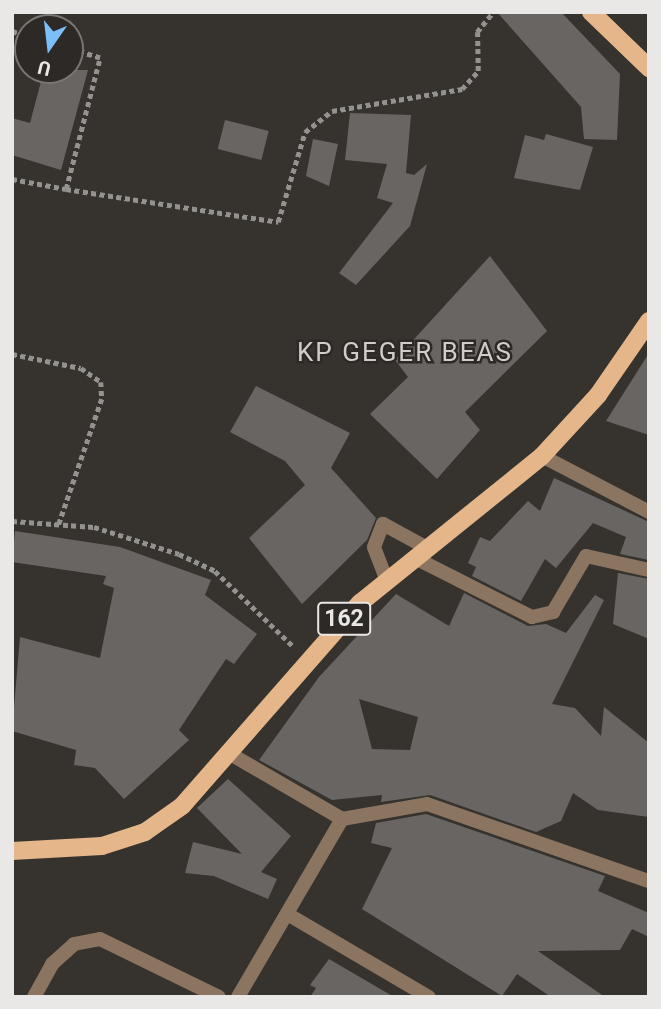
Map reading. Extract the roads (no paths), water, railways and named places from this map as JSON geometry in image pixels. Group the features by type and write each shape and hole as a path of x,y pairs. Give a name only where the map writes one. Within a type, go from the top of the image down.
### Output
{"main road":[{"path":"591,12 649,68"},
{"name":"162","path":"12,851 102,846 145,832 182,806 306,657 387,580 542,456 598,395 649,321"}],"street":[{"path":"542,456 649,512"},
{"path":"387,580 374,547 383,524 421,553 532,617 553,612 586,556 649,570"},
{"path":"227,751 342,819 427,804 648,881"},
{"path":"238,997 289,915 342,819"},
{"path":"289,915 429,997"},
{"path":"34,997 59,957 74,944 100,939 219,997"}],"district":[{"name":"KP GEGER BEAS","path":"405,353"}]}
